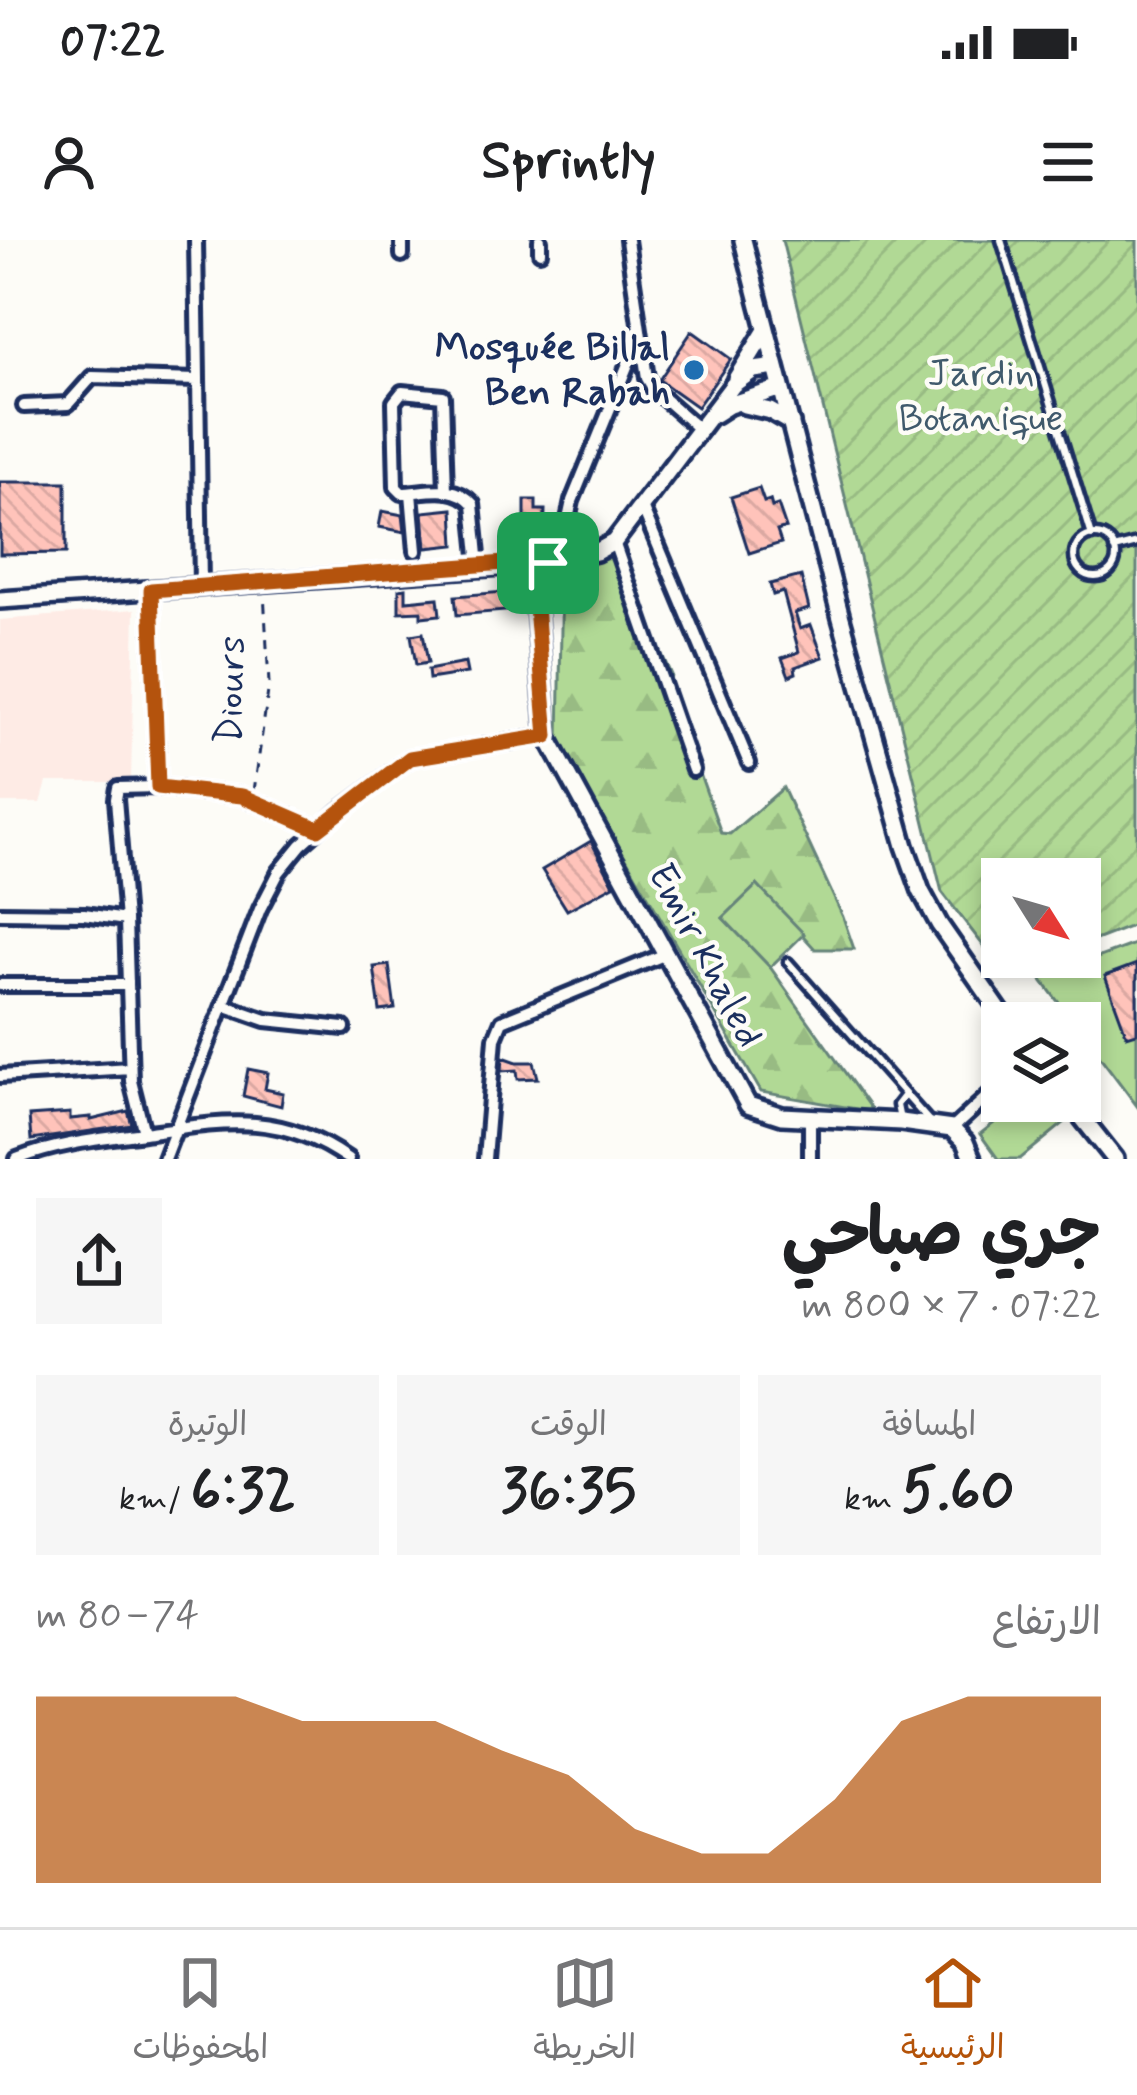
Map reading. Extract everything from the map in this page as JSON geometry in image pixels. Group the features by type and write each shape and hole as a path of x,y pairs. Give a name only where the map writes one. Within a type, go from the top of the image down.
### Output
{"street":[{"path":"196,240 201,585"},
{"path":"401,240 402,255"},
{"path":"627,240 647,378 654,390 700,430"},
{"path":"743,240 841,618 921,891 992,1002"},
{"path":"0,600 554,562 596,552 614,542 713,416 766,330"},
{"path":"536,607 572,501 639,337"},
{"path":"733,385 754,370 776,368"},
{"path":"24,406 68,404 92,377 197,380"},
{"path":"713,416 729,405 782,388"},
{"path":"446,490 443,396 402,392 394,402 396,487 402,493 460,492 473,504 479,566"},
{"path":"729,405 759,407 791,423"},
{"path":"411,493 416,551"},
{"path":"642,507 749,763"},
{"path":"614,542 693,770"},
{"path":"527,564 536,607"},
{"name":"Diours","path":"151,590 158,787 252,799 318,829"},
{"name":"Emir Khaled","path":"536,607 547,736 748,1106 782,1117 952,1129"},
{"path":"164,1159 268,892 289,859 318,829 410,758 547,736"},
{"path":"144,1133 130,1068 117,790 158,787"},
{"path":"0,914 84,914 126,920"},
{"path":"485,1159 495,1038 502,1021 666,954"},
{"path":"0,986 128,985"},
{"path":"223,1005 266,1020 344,1028"},
{"path":"0,1076 130,1068"},
{"path":"972,1159 965,1142 952,1129 981,1102"},
{"path":"810,1117 810,1159"},
{"path":"16,1159 67,1143 231,1120 308,1136 349,1159"},
{"path":"1086,1122 1115,1159"}],"lane":[{"path":"1001,240 1092,536"},
{"path":"1092,536 1106,538 1114,549 1115,562 1107,573 1094,577 1082,572 1074,554 1080,542 1092,536"},
{"path":"1114,549 1137,543"},
{"path":"788,962 932,1124"},
{"path":"901,1122 897,1105 904,1096"}],"path":[{"name":"Diours","path":"252,799 269,684 264,583"}],"shaded area":[{"path":"135,609 131,782 47,782 41,803 0,803 0,620"}],"green space":[{"name":"Jardin Botanique","path":"782,240 1137,240 1137,924 1101,938 1101,858 981,858 981,943 942,892"},
{"path":"617,552 671,675 669,687 721,833 730,834 783,788 854,949 815,949 757,885 723,918 770,967 873,1112 761,1092 559,742 562,572"},
{"path":"757,885 804,934 770,967 723,918"},
{"path":"1137,943 1137,1106 1101,1058 1101,1002 1058,1002 1041,979 1101,978 1101,956"},
{"path":"995,1122 1064,1123 1020,1159 998,1159 980,1134"}],"building":[{"name":"Mosquée Billal Ben Rabah","path":"692,331 731,359 697,407 659,380"},
{"path":"0,482 66,482 66,553 0,554"},
{"path":"759,488 764,502 778,505 786,528 777,531 781,543 749,553 731,497"},
{"path":"525,500 536,500 536,510 545,510 544,544 520,544 525,534"},
{"path":"453,509 455,545 426,548 423,512"},
{"path":"382,511 403,515 405,532 379,527"},
{"path":"801,576 809,609 795,613 800,629 811,625 823,657 795,667 796,673 789,676 782,658 799,652 783,592 773,595 770,584"},
{"path":"406,588 406,601 438,598 440,615 399,612 399,589"},
{"path":"504,592 506,611 457,615 455,596"},
{"path":"423,633 428,663 416,665 411,635"},
{"path":"465,663 467,673 429,679 428,670"},
{"path":"591,841 614,885 567,910 542,870"},
{"path":"1137,964 1137,1033 1127,1036 1105,976"},
{"path":"389,965 395,1009 380,1011 374,967"},
{"path":"503,1057 534,1062 538,1078 518,1079 517,1070 502,1071"},
{"path":"248,1069 268,1073 265,1089 283,1093 281,1106 243,1096"},
{"path":"128,1111 132,1125 31,1140 29,1116 70,1113 70,1119 91,1120"}],"place":[{"name":"Mosquée Billal Ben Rabah","path":"694,370"}],"route":[{"path":"548,563 536,607 547,736 410,758 318,829 242,796 158,787 151,590 548,563"}]}
